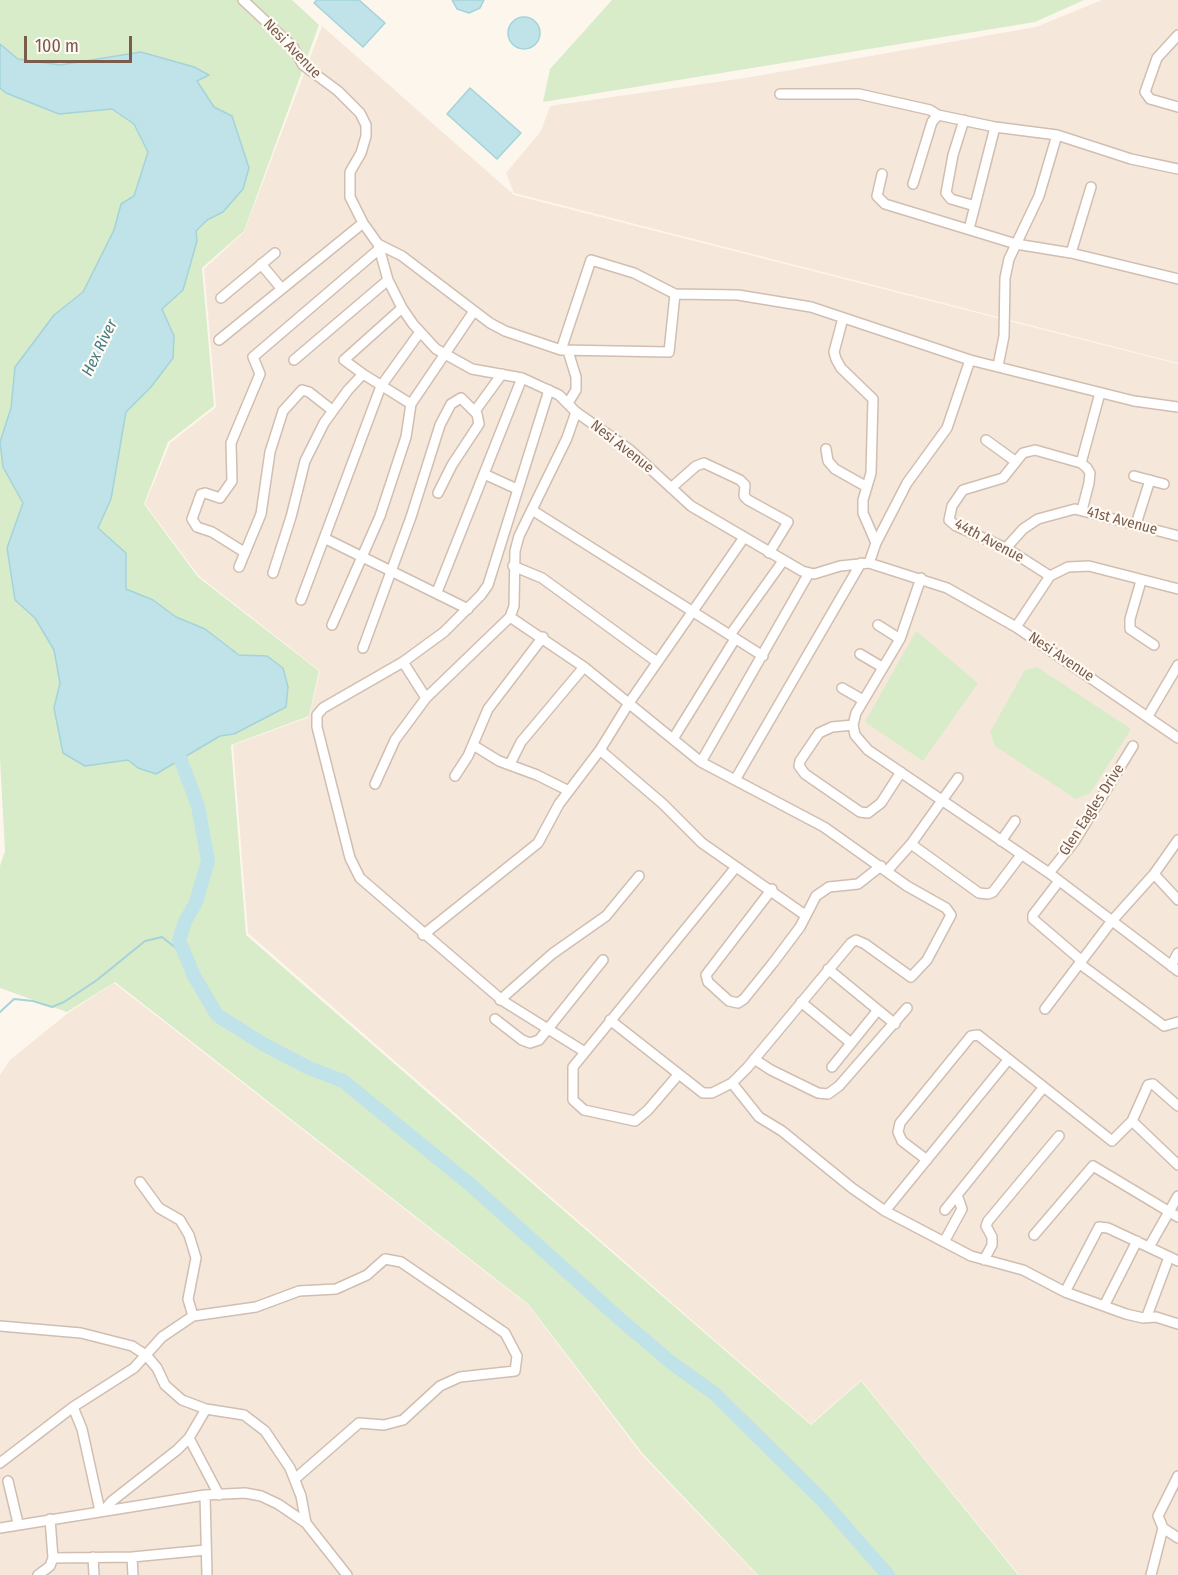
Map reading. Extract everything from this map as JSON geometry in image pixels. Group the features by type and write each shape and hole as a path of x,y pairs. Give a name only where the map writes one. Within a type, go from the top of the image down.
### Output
{"street":[{"name":"Nesi Avenue","path":"243,0 293,47 303,65 348,101 366,124 364,144 350,172 348,186 353,207 378,247 388,280 402,308 420,332 445,355 472,369 522,378 549,390 630,450 691,506 783,561 809,573 865,563 921,578 966,597 1016,627 1178,738"},
{"path":"1178,34 1157,58 1145,92 1150,99 1178,107"},
{"path":"780,94 859,94 995,127 1058,135 1131,159 1178,169"},
{"path":"913,184 932,122 938,115"},
{"path":"964,120 953,155 946,193 951,199 975,206"},
{"path":"969,229 995,127"},
{"path":"998,366 1004,336 1005,278 1016,244 1038,196 1058,135"},
{"path":"882,174 877,196 880,202 1016,244 1071,253 1178,279"},
{"path":"1071,253 1091,187"},
{"path":"219,340 363,223"},
{"path":"244,552 212,532 197,527 192,519 201,494 205,493 220,498 232,481 231,443 260,374 253,357 378,247 402,256 474,311 505,331 565,350 669,352 675,294"},
{"path":"221,298 275,253"},
{"path":"568,403 576,390 576,376 565,350 591,260 634,273 675,294 738,295 811,307 970,360 1134,401 1178,406"},
{"path":"261,264 281,288"},
{"path":"294,360 388,280"},
{"path":"402,308 344,360 411,404"},
{"path":"332,625 380,516 406,438 411,404 474,311"},
{"path":"843,318 834,352 836,359 841,368 868,392 874,411 871,473 863,513 876,543"},
{"path":"301,600 326,539 381,386 420,332"},
{"path":"735,780 865,563 907,483 947,428 970,360"},
{"path":"273,573 306,461 332,410 363,374"},
{"path":"475,411 502,374"},
{"path":"437,592 522,378"},
{"path":"239,567 261,514 270,452 283,411 302,390 309,392 332,410"},
{"path":"549,390 488,585 468,609 444,632 403,662 323,708 317,715 317,727 340,823 355,870 423,935 500,1000 585,1052"},
{"path":"1082,510 1090,473 1081,463 1100,393"},
{"path":"363,648 411,518 440,425 451,404 461,398 475,411 479,424 438,493"},
{"path":"375,784 395,740 426,698 510,617 514,606 513,566 519,536 567,438 576,412"},
{"path":"987,440 1015,461"},
{"path":"826,449 828,461 835,469 867,487"},
{"name":"44th Avenue","path":"1050,576 1006,548 956,526 949,520 948,515 963,490 1003,478 1023,453 1035,450 1081,463"},
{"path":"671,488 696,466 704,463 740,480 745,486 744,496 748,500 788,522 769,553"},
{"path":"484,474 517,489"},
{"path":"1134,476 1164,484"},
{"path":"1136,524 1150,480"},
{"path":"532,510 763,656"},
{"name":"41st Avenue","path":"1006,548 1023,529 1038,519 1051,514 1082,510 1178,536"},
{"path":"326,539 468,609"},
{"path":"423,935 538,843 559,804 600,750 629,703 743,539"},
{"path":"673,739 733,637 783,561"},
{"path":"513,566 542,578 657,662"},
{"path":"1016,627 1050,576 1068,567 1089,566 1178,589"},
{"path":"701,762 809,573"},
{"path":"921,578 900,639 863,700 853,724 860,743 1049,873 1174,968 1178,953"},
{"path":"1141,581 1130,619 1130,629 1154,645"},
{"path":"510,617 543,637 584,667 701,762 794,809 946,908 951,915 927,960 911,977 856,940 851,943 732,1083 712,1093 703,1093 610,1020"},
{"path":"878,626 900,639"},
{"path":"455,776 473,745 488,709 543,637"},
{"path":"860,654 882,667"},
{"path":"403,662 426,698"},
{"path":"510,764 521,742 584,667"},
{"path":"1148,716 1177,668"},
{"path":"842,688 863,700"},
{"path":"853,724 832,727 819,733 800,761 799,766 805,774 860,812 868,813 881,803 901,772"},
{"path":"473,745 499,761 569,791"},
{"name":"Glen Eagles Drive","path":"1049,873 1074,842 1133,746"},
{"path":"600,750 663,804 702,843 805,915"},
{"path":"772,890 706,975 708,982 729,1001 738,1003 744,999 800,927 816,896 829,887 858,884 884,868 911,844 958,778"},
{"path":"1002,841 1015,821"},
{"path":"1046,1009 1111,922 1154,874 1178,840"},
{"path":"911,844 979,893 988,894 993,892 1021,855"},
{"path":"678,1075 641,1118 635,1121 611,1118 584,1110 573,1100 573,1067 736,867"},
{"path":"1154,874 1178,900"},
{"path":"500,1000 552,954 606,916 639,876"},
{"path":"1059,881 1033,915 1033,919 1081,963 1164,1026 1178,1022"},
{"path":"495,1019 522,1040 530,1042 539,1040 603,960"},
{"path":"828,969 895,1024"},
{"path":"801,1002 851,1043"},
{"path":"754,1059 818,1093 828,1094 839,1086 907,1008"},
{"path":"832,1066 878,1010"},
{"path":"927,1160 902,1141 898,1132 900,1123 971,1036 978,1035 1112,1141 1132,1121 1148,1085 1153,1084 1178,1106"},
{"path":"885,1211 1008,1060"},
{"path":"732,1083 759,1117 782,1131 852,1188 885,1211 971,1256 1023,1270 1065,1292 1137,1317 1165,1318 1178,1324"},
{"path":"945,1210 1043,1088"},
{"path":"1132,1121 1178,1165"},
{"path":"984,1260 992,1245 993,1237 986,1226 988,1221 1059,1136"},
{"path":"1034,1235 1093,1166 1178,1217"},
{"path":"140,1182 156,1205 180,1220 189,1235 196,1258 188,1299 193,1316"},
{"path":"944,1242 962,1209 957,1195"},
{"path":"1149,1247 1178,1196"},
{"path":"1065,1292 1099,1227 1137,1241 1174,1259 1148,1316"},
{"path":"1104,1306 1137,1241"},
{"path":"0,1463 73,1407 127,1373 172,1329 193,1316 256,1307 299,1291 336,1289 367,1275 385,1259 401,1262 505,1333 517,1356 515,1371 460,1377 440,1386 403,1420 384,1425 359,1423 296,1478"},
{"path":"0,1326 81,1333 132,1346 146,1355 157,1368 165,1385 176,1396 206,1409 244,1415 265,1431 279,1448 296,1478 306,1523"},
{"path":"73,1407 82,1429 102,1510"},
{"path":"102,1510 112,1500 156,1469 189,1437 206,1409"},
{"path":"189,1437 219,1495"},
{"path":"1178,1476 1158,1516 1163,1528 1178,1538"},
{"path":"8,1481 18,1523"},
{"path":"0,1528 18,1523 205,1495 245,1493 261,1496 306,1523 347,1575"},
{"path":"205,1495 207,1575"},
{"path":"38,1575 50,1566 53,1558 50,1519"},
{"path":"1151,1575 1163,1528"},
{"path":"53,1558 132,1557 206,1550"},
{"path":"93,1557 94,1575"},
{"path":"132,1557 133,1575"}],"shaded area":[{"path":"1102,0 1178,0 1178,363 514,193 506,173 541,131 550,106 745,78 1036,27"},
{"path":"322,26 514,195 1178,364 1178,1575 1019,1575 861,1380 811,1424 248,933 233,745 309,717 320,671 199,576 145,504 170,443 216,407 204,269 244,232"},
{"path":"114,983 528,1305 642,1455 757,1575 0,1575 0,1075 10,1060 68,1013"}],"green space":[{"path":"0,0 292,0 319,25 244,231 202,268 214,406 168,442 144,504 198,577 319,671 309,716 231,745 246,935 811,1425 861,1381 1018,1575 758,1575 643,1454 528,1304 115,982 67,1012 0,988 0,866 5,851 0,759 0,442 3,467 23,503 7,548 15,600 35,618 54,650 60,683 54,708 85,766 128,760 138,768 156,774 220,736 234,734 283,668 267,656 240,655 205,629 176,617 153,600 125,589 126,553 98,528 111,499 126,412 151,387 174,336 162,309 197,241 196,231 206,220 223,212 249,168 232,116 214,107 196,80 208,76 141,52 60,65 18,59 0,44"},
{"path":"612,0 1084,0 1035,22 543,102 550,69"},
{"path":"0,88 6,93 59,114 112,109 134,124 148,152 134,196 121,204 114,230 83,292 54,315 15,367 11,408 0,442"},
{"path":"916,631 978,683 923,761 865,722"},
{"path":"1037,667 1131,729 1090,793 1076,799 995,746 990,732 1025,670"}],"water":[{"path":"317,0 359,0 385,23 363,47 314,3"},
{"path":"452,0 484,0 480,8 469,13 457,9"},
{"path":"524,17 535,22 540,33 535,44 524,49 513,44 508,33 513,22"},
{"name":"Hex River","path":"0,44 18,59 60,65 141,52 194,67 209,75 197,81 214,107 232,116 249,168 243,189 223,212 207,220 196,231 197,241 183,290 162,309 174,336 173,358 151,387 126,412 111,499 98,528 126,553 126,589 153,600 176,617 205,629 239,655 267,656 283,668 288,687 286,707 234,734 220,736 156,774 138,768 128,760 85,766 63,753 54,708 60,683 54,650 35,618 15,600 7,548 23,503 3,467 0,442 11,408 15,367 54,315 83,292 114,230 121,204 134,196 148,152 134,124 112,109 59,114 6,93 0,88"},
{"path":"470,88 521,133 497,159 447,114"}],"waterway":[{"path":"170,743 180,758 198,806 208,861 196,902 185,922 179,940 194,976 217,1015 263,1044 309,1068 343,1081 472,1186 621,1320 673,1364 715,1394 822,1500 888,1575"},
{"path":"0,1012 14,999 33,1001 52,1007 64,1002 97,980 145,941 162,937 185,955"}]}
